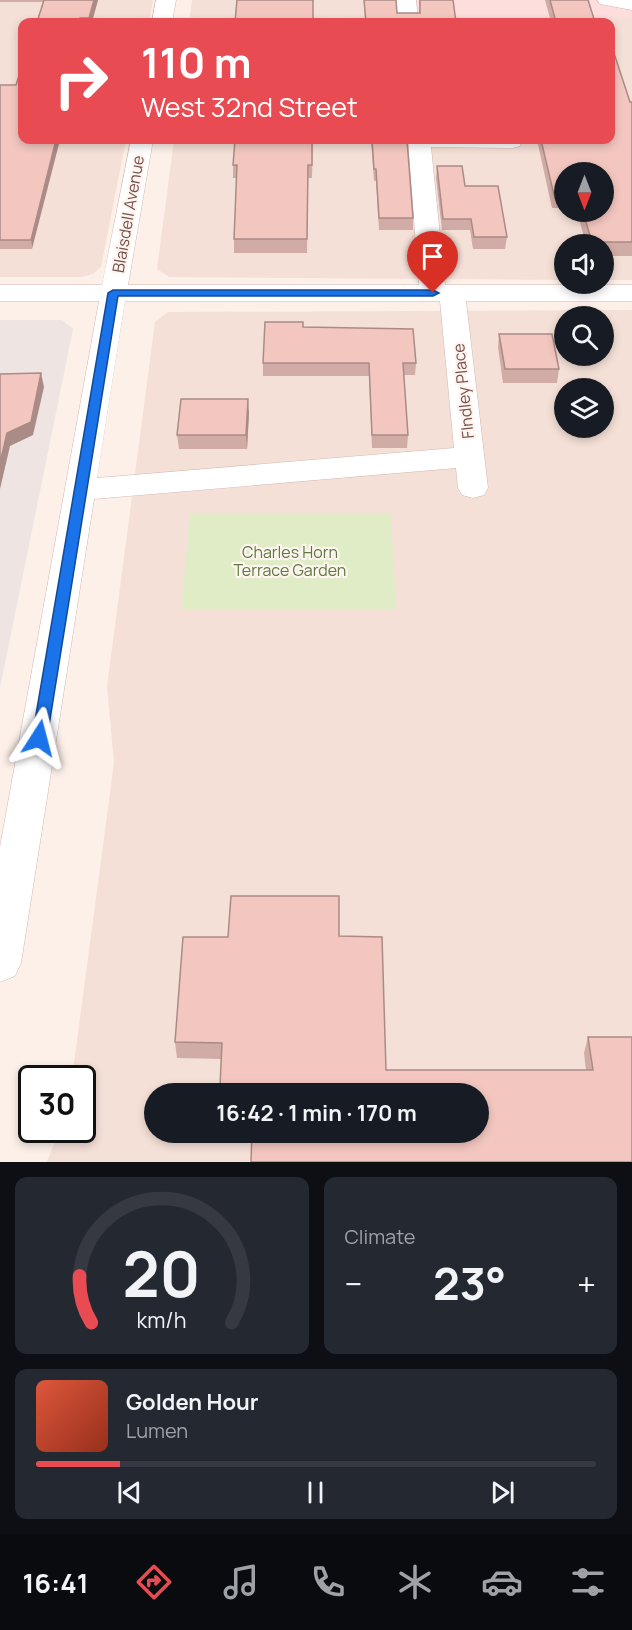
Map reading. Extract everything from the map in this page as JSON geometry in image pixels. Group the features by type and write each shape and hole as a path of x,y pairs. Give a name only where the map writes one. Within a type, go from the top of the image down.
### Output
{"street":[{"path":"163,18 166,0"},
{"path":"406,0 408,18"},
{"name":"Blaisdell Avenue","path":"0,963 113,293 141,144"},
{"name":"FIndley Place","path":"420,144 473,488"},
{"path":"0,293 632,293"},
{"path":"81,490 470,457"}],"shaded area":[{"path":"0,0 153,0 150,18 18,18 18,144 125,144 101,267 93,274 82,277 0,277"},
{"path":"192,0 408,0 411,17 632,17 632,280 614,280 614,234 554,234 554,280 169,277 157,269 173,144 615,144 615,18 190,18"},
{"path":"408,0 632,0 632,17 410,17"},
{"path":"554,310 554,366 614,366 614,310 632,310 632,1162 47,1162 54,1143 96,1143 96,1065 74,1065 114,763 107,686 155,322 168,312"},
{"path":"0,320 62,320 73,329 0,688"}],"green space":[{"name":"Charles Horn Terrace Garden","path":"190,513 391,513 396,609 181,609"}],"building":[{"path":"44,0 94,0 89,18 38,18"},
{"path":"237,0 313,0 313,18 235,18"},
{"path":"364,0 396,0 397,13 420,13 420,0 453,0 455,18 366,18"},
{"path":"550,0 588,0 594,18 555,18"},
{"path":"615,56 630,102 632,102 632,242 614,242 614,234 590,234 586,222 614,222 614,162 554,162 554,195 542,144 615,144"},
{"path":"18,79 18,144 55,144 31,240 0,240 0,85 16,85"},
{"path":"235,144 312,144 312,165 308,165 307,239 234,239 237,165 233,165"},
{"path":"372,144 407,144 413,218 379,218 376,169 374,169"},
{"path":"437,166 462,166 465,186 498,186 507,237 474,237 471,219 443,219"},
{"path":"265,322 303,322 303,327 413,329 416,363 403,363 408,435 372,435 369,363 263,363"},
{"path":"499,334 552,334 554,366 558,366 559,369 505,369"},
{"path":"41,373 31,422 7,433 0,463 0,374"},
{"path":"181,399 248,399 246,435 177,435"},
{"path":"231,896 339,896 339,936 382,937 386,1070 593,1070 588,1037 632,1037 632,1162 251,1162 252,1143 489,1143 489,1083 220,1083 222,1043 175,1042 183,937 228,937"}],"route":[{"path":"39,738 113,293 433,293"}]}
